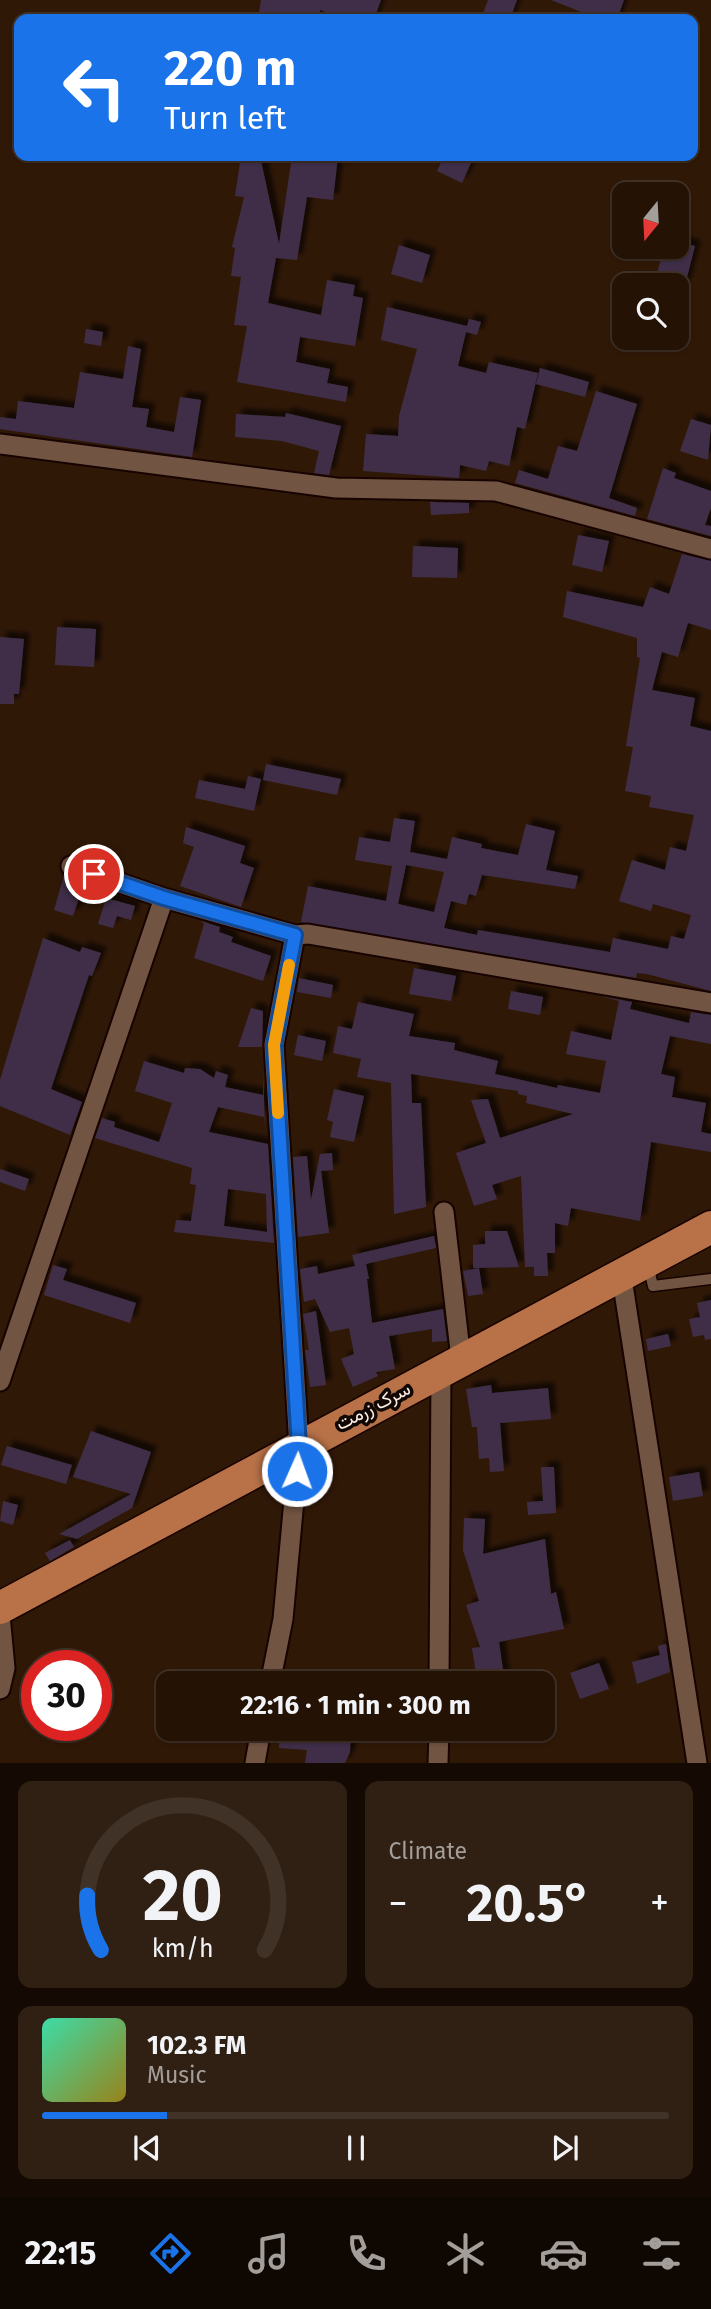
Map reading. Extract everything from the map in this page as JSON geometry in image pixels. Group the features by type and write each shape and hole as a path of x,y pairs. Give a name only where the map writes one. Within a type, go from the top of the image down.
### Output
{"highway":[{"name":"سرک زرمت","path":"0,1608 711,1227"}],"street":[{"path":"0,444 336,488 496,491 711,549"},
{"path":"71,866 164,898 295,935 308,934 711,1003"},
{"path":"0,1381 164,898"},
{"path":"273,1671 283,1619 299,1446 274,1045 295,935"},
{"path":"439,1671 451,1364 444,1212"},
{"path":"634,1266 697,1763"},
{"path":"0,1615 5,1668 0,1689"},
{"path":"255,1763 259,1741"},
{"path":"438,1763 439,1741"}],"lane":[{"path":"634,1266 653,1286 711,1279"}],"building":[{"path":"261,0 381,0 376,14 332,14 320,10 320,14 259,14"},
{"path":"488,0 517,0 512,14 483,14"},
{"path":"551,0 624,0 619,14 586,14"},
{"path":"240,161 261,161 279,244 291,161 337,161 333,200 307,197 297,260 276,258 268,303 321,315 327,280 355,285 353,296 363,298 355,346 300,337 296,362 330,369 327,383 348,387 346,402 237,382 247,326 234,325 241,277 231,276 235,248 232,247 244,197 235,196"},
{"path":"442,161 472,161 462,183 437,171"},
{"path":"399,245 430,255 422,283 391,274"},
{"path":"690,245 695,246 688,273 657,273 661,259 690,259"},
{"path":"387,307 467,326 469,319 481,322 477,335 466,332 458,366 486,373 489,362 538,373 525,429 517,427 509,466 489,461 486,471 460,465 459,478 363,471 366,434 398,436 399,416 417,349 381,340"},
{"path":"86,329 103,332 101,346 84,343"},
{"path":"128,346 141,349 132,407 149,409 146,427 174,432 180,397 201,400 192,457 0,429 0,417 16,419 18,401 74,408 80,372 123,379"},
{"path":"540,368 589,382 585,397 536,384"},
{"path":"596,391 637,404 609,498 637,508 635,516 515,483 519,470 548,479 558,446 577,451"},
{"path":"286,413 341,426 329,475 314,473 319,451 282,441 235,437 236,414 285,417"},
{"path":"691,419 711,425 708,460 680,451"},
{"path":"663,468 676,473 674,478 711,491 711,508 705,525 711,526 711,536 647,519"},
{"path":"430,502 469,503 469,513 431,515"},
{"path":"578,535 609,541 602,572 572,565"},
{"path":"413,546 458,548 457,578 412,577"},
{"path":"682,554 711,561 711,630 688,623 678,657 662,652 652,690 695,698 690,726 711,731 711,991 647,974 637,973 636,978 301,922 308,886 386,901 392,866 355,860 359,837 390,842 394,818 415,821 410,852 447,859 452,837 482,844 481,848 518,855 526,824 555,831 546,870 578,876 575,889 482,875 476,896 469,894 466,905 451,901 444,928 477,935 478,930 610,952 613,938 668,949 671,936 684,939 691,915 653,904 651,911 619,901 632,860 665,870 670,847 686,851 694,815 649,807 651,796 625,791 633,747 626,746 640,658 637,657 637,638 563,617 567,591 643,607 650,587 669,594","holes":["406,865 444,872 434,912 398,904"]},
{"path":"57,627 96,629 94,667 55,665"},
{"path":"0,637 24,639 19,694 14,694 14,704 0,704"},
{"path":"266,764 341,779 337,795 263,780"},
{"path":"248,776 261,779 254,811 195,798 199,780 245,789"},
{"path":"186,827 245,846 240,863 254,868 241,907 180,886 194,847 183,843"},
{"path":"64,875 84,883 73,916 54,910"},
{"path":"106,898 135,906 131,920 117,916 113,928 98,924"},
{"path":"201,921 220,927 219,932 233,937 231,942 271,956 263,981 194,958 204,924"},
{"path":"43,938 80,952 82,947 101,953 92,976 89,975 51,1089 82,1102 70,1135 0,1106 0,1080"},
{"path":"414,968 456,976 451,1001 409,994"},
{"path":"299,978 333,985 331,998 297,992"},
{"path":"511,991 543,997 540,1015 508,1009"},
{"path":"600,996 632,1002 630,1009 689,1023 691,1012 711,1015 711,1044 670,1036 661,1074 675,1077 672,1097 706,1103 701,1132 711,1134 711,1152 651,1142 640,1221 571,1208 568,1226 555,1223 555,1253 547,1253 548,1276 534,1276 534,1267 525,1267 521,1176 492,1185 497,1199 474,1206 456,1153 486,1143 471,1100 488,1099 500,1138 573,1114 526,1103 527,1096 518,1094 518,1091 411,1074 412,1103 421,1103 426,1207 394,1214 391,1083 357,1077 361,1059 333,1053 338,1026 352,1029 358,1002 414,1014 409,1036 455,1043 454,1050 498,1061 495,1074 557,1088 558,1085 600,1093 606,1061 566,1054 571,1031 611,1040 619,1001"},
{"path":"251,1008 263,1011 262,1047 238,1047"},
{"path":"298,1035 326,1041 322,1061 294,1055"},
{"path":"144,1061 184,1073 185,1068 200,1069 214,1078 216,1071 228,1075 225,1087 263,1095 263,1072 265,1128 264,1117 218,1107 209,1132 268,1144 274,1243 174,1232 176,1220 191,1221 196,1185 190,1184 192,1168 95,1138 102,1118 115,1122 114,1127 159,1142 172,1103 135,1091","holes":["228,1189 266,1194 267,1232 224,1226"]},
{"path":"334,1089 364,1096 354,1142 330,1137 333,1122 327,1120"},
{"path":"332,1153 333,1170 321,1171 329,1233 298,1237 293,1157 307,1156 311,1200 320,1154"},
{"path":"0,1169 29,1179 25,1191 0,1182"},
{"path":"485,1231 507,1231 519,1267 473,1268 473,1245 485,1244"},
{"path":"434,1236 436,1248 366,1264 372,1323 443,1309 447,1341 432,1342 432,1329 389,1336 395,1369 376,1372 378,1376 353,1387 341,1359 354,1354 349,1328 330,1332 315,1299 304,1302 300,1269 317,1266 318,1274 355,1266 352,1255"},
{"path":"53,1265 67,1269 63,1280 136,1303 130,1323 44,1295"},
{"path":"479,1268 483,1294 468,1296 463,1271"},
{"path":"711,1300 711,1339 705,1340 704,1335 693,1337 689,1319 700,1317 697,1303"},
{"path":"316,1311 326,1385 310,1387 305,1350 309,1350 303,1314"},
{"path":"668,1334 671,1346 648,1351 646,1339"},
{"path":"491,1385 492,1393 548,1388 551,1419 500,1423 504,1471 490,1472 489,1458 479,1459 477,1427 472,1427 466,1389"},
{"path":"91,1431 151,1452 132,1508 77,1539 59,1534 131,1494 73,1477"},
{"path":"7,1446 72,1465 66,1484 1,1465"},
{"path":"541,1467 554,1467 556,1513 528,1515 527,1502 543,1501"},
{"path":"699,1472 703,1496 673,1501 669,1477"},
{"path":"3,1501 18,1505 13,1525 0,1521"},
{"path":"464,1518 485,1519 483,1554 545,1539 551,1594 556,1592 564,1629 499,1642 503,1671 476,1671 472,1648 480,1647 466,1605 479,1601 463,1550"},
{"path":"70,1540 74,1547 50,1561 45,1553"},
{"path":"666,1644 670,1672 637,1684 632,1662 660,1655 658,1646"},
{"path":"599,1663 609,1689 580,1699 570,1673"},
{"path":"279,1741 350,1741 350,1752 345,1763 305,1763 307,1750 279,1748"}],"slow traffic":[{"path":"278,1113 274,1045 289,965"}],"route":[{"path":"94,874 164,898 295,935 274,1045 299,1446 297,1471"}]}
